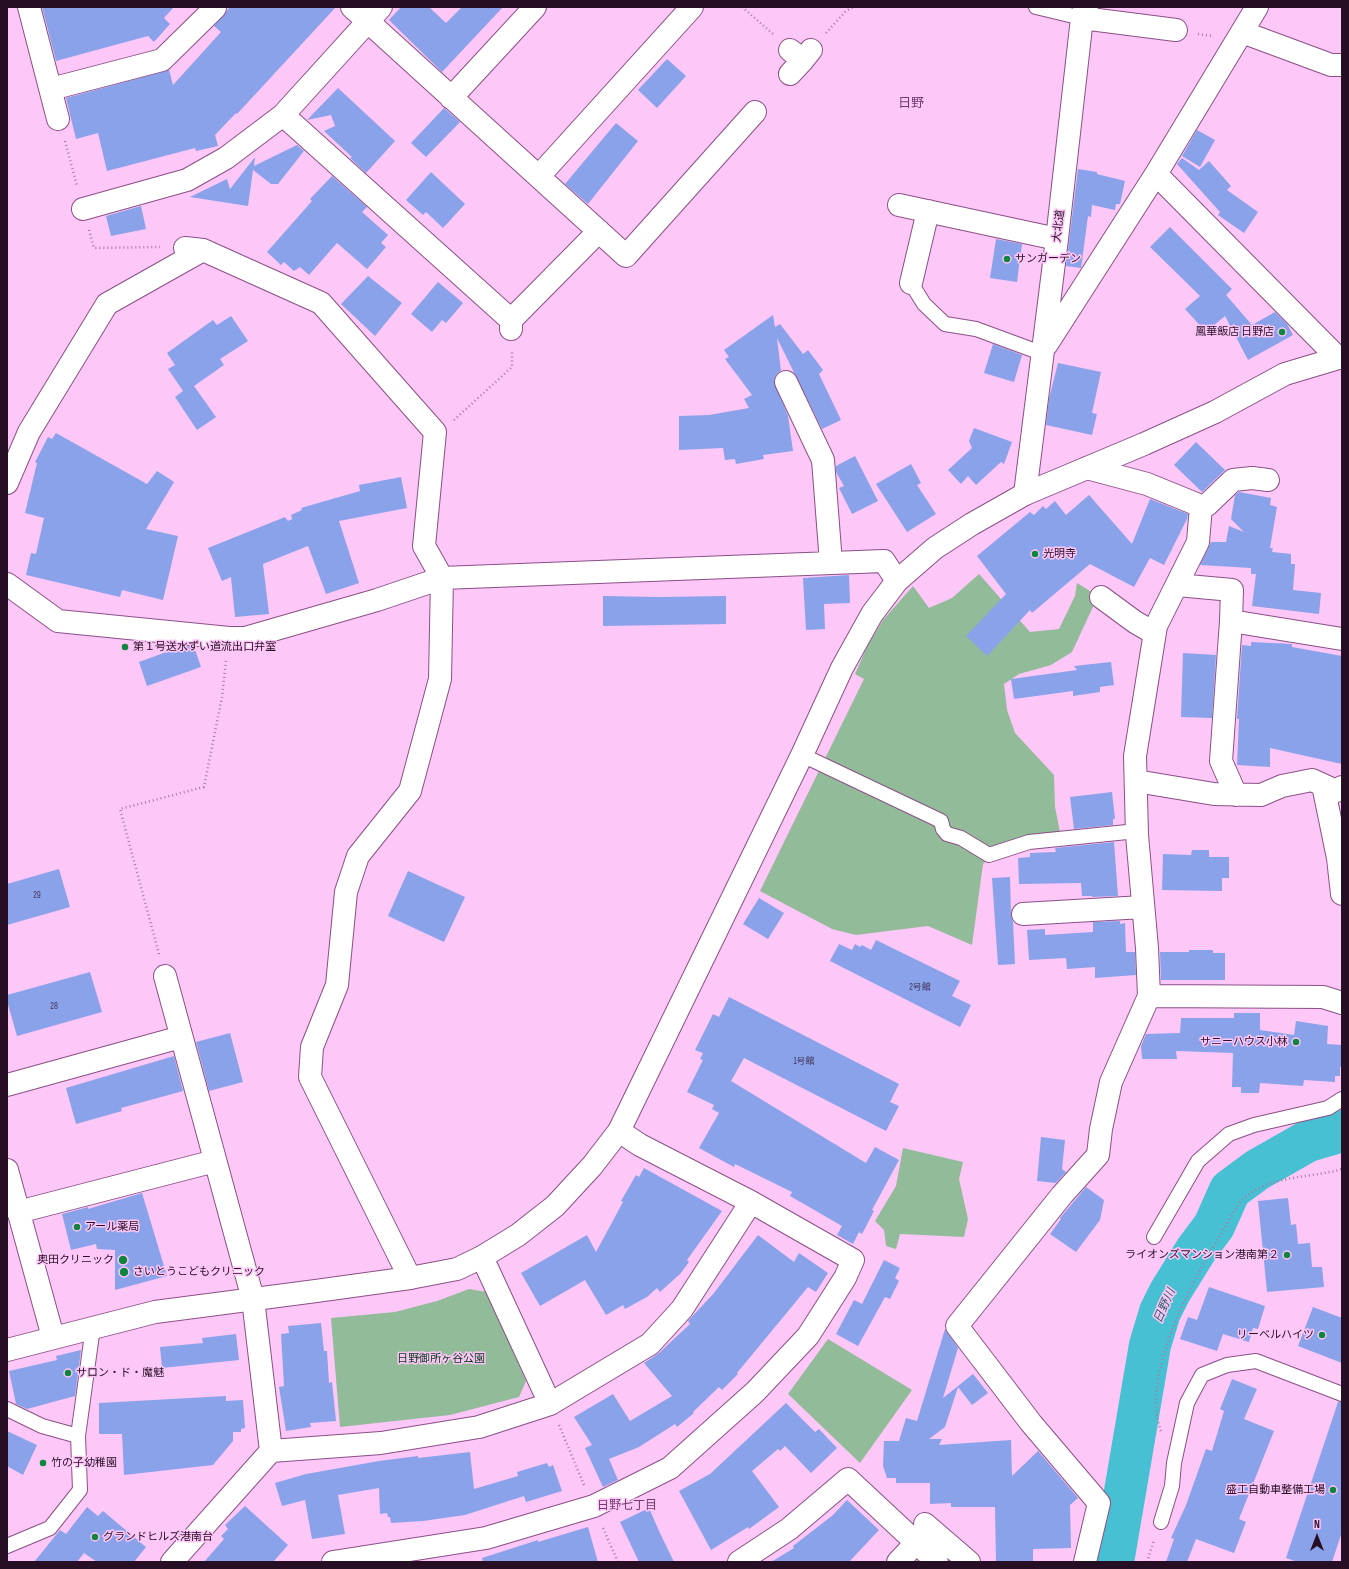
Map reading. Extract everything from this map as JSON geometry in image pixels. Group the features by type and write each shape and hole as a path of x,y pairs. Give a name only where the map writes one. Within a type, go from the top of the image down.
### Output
{"street":[{"path":"29,7 58,119"},
{"path":"352,7 374,14 451,98 626,256 755,112"},
{"path":"451,98 535,7"},
{"path":"539,176 692,7"},
{"path":"1044,351 1156,174 1257,7"},
{"path":"51,89 162,60 215,8"},
{"path":"1083,11 1176,30"},
{"name":"大北道","path":"1025,494 1044,351 1083,11"},
{"path":"81,200 187,180 226,158 283,115 374,14"},
{"path":"1242,32 1331,65 1342,65"},
{"path":"283,115 511,324 599,231"},
{"path":"7,1350 155,1312 410,1278 456,1269 482,1257 518,1235 555,1206 592,1166 619,1130 855,643 872,614 897,582 935,548 972,524 1025,494 1216,412 1285,374 1340,357 1156,174"},
{"path":"900,205 1057,239"},
{"path":"911,283 928,211"},
{"path":"7,483 29,432 107,304 194,249 321,303 442,428 424,546 442,578 440,679 410,791 358,856 346,892 337,985 312,1047 310,1077 410,1278"},
{"path":"786,382 823,460 831,563"},
{"path":"1087,468 1147,484 1201,506 1207,505 1233,480 1252,478 1268,480"},
{"path":"1086,1562 1099,1503 1031,1423 957,1326 1062,1195 1098,1155 1101,1129 1111,1082 1143,1013 1149,996 1137,831 1135,756 1154,633 1156,626 1198,542 1201,506"},
{"path":"7,584 58,621 229,638 245,638 377,600 442,578 884,561 897,582"},
{"path":"1177,585 1232,590 1221,761 1236,794"},
{"path":"1101,598 1135,622 1154,633"},
{"path":"1231,621 1342,639"},
{"path":"1136,781 1214,794 1261,795 1282,786 1312,780 1332,786 1342,894"},
{"path":"1023,914 1143,906"},
{"path":"165,976 253,1299 271,1451"},
{"path":"1149,996 1323,997 1342,1003"},
{"path":"7,1085 181,1037"},
{"path":"333,1562 486,1538 594,1506 670,1468 755,1392 808,1336 845,1278 853,1260 751,1202 640,1145 619,1130"},
{"path":"18,1212 215,1161"},
{"path":"7,1170 53,1337"},
{"path":"172,1562 271,1451 381,1443 479,1428 550,1404 650,1344 682,1309 751,1202"},
{"path":"482,1257 550,1404"},
{"path":"739,1562 789,1529 848,1479 938,1562"},
{"path":"925,1524 969,1562"},
{"path":"898,1562 916,1543"}],"lane":[{"path":"1036,7 1083,11"},
{"path":"911,283 924,304 946,324 976,329 1044,351"},
{"path":"802,755 941,821 943,829 947,834 961,838 989,855 1029,842 1137,831"},
{"path":"1154,1237 1198,1161 1229,1134 1254,1125 1328,1108 1342,1098"},
{"path":"7,1546 50,1528 80,1490 78,1436 93,1327"},
{"path":"1161,1522 1172,1486 1174,1463 1187,1403 1202,1375 1227,1365 1256,1361 1342,1394"},
{"path":"7,1409 42,1426 78,1436"}],"path":[{"path":"742,7 799,58 846,11 853,7"},
{"path":"64,141 81,200"},
{"path":"91,236 94,248 148,247"},
{"path":"442,428 512,367 511,324"},
{"path":"165,976 120,809 204,787 222,697 229,638"},
{"path":"1174,1463 1157,1419 1158,1376 1166,1344 1186,1297 1214,1245 1242,1200 1267,1184 1342,1168"},
{"path":"1147,1562 1161,1522"}],"green space":[{"path":"979,574 1030,632 1059,629 1075,596 1077,583 1098,596 1072,652 1051,665 1019,674 1004,684 1007,710 1015,733 1054,775 1055,807 1061,837 991,856 983,864 972,945 928,926 856,935 832,929 760,891 864,679 855,674 867,647 883,620 913,586 929,608 952,598"},
{"path":"903,1148 963,1162 959,1179 968,1219 964,1237 900,1234 896,1249 886,1246 884,1230 875,1221 896,1186"},
{"name":"日野御所ヶ谷公園","path":"469,1289 487,1292 526,1381 519,1397 450,1415 340,1427 331,1318 395,1312 437,1301"},
{"path":"828,1339 912,1390 860,1463 788,1394"}],"building":[{"path":"42,7 174,7 164,18 170,24 154,42 148,36 56,61"},
{"path":"230,7 336,7 237,114 236,113 215,135 218,146 196,151 195,148 107,171 98,133 76,139 66,98 169,70 173,85 221,32 214,26"},
{"path":"401,7 429,7 446,23 462,7 503,7 442,72 389,20"},
{"path":"667,59 686,76 657,108 638,90"},
{"path":"338,88 395,141 366,173 350,158 352,157 324,131 335,126 331,115 307,120"},
{"path":"444,108 460,122 426,157 411,143"},
{"path":"616,123 638,141 588,204 565,184"},
{"path":"1197,130 1215,140 1200,167 1182,156"},
{"path":"297,145 304,151 278,184 271,184 253,170 248,206 190,197 227,179 230,189 255,157 254,166"},
{"path":"1182,158 1199,170 1209,161 1231,186 1227,190 1258,212 1244,233 1218,215 1220,212 1177,164"},
{"path":"1078,169 1097,172 1097,174 1125,181 1120,204 1116,204 1115,210 1092,205 1091,217 1088,216 1081,268 1066,266"},
{"path":"431,172 465,204 443,228 426,212 423,215 406,200"},
{"path":"332,176 367,207 362,212 388,235 381,243 386,247 367,269 337,243 309,275 300,267 294,271 284,262 281,265 267,252 312,201 310,199"},
{"path":"141,206 146,229 111,236 106,216"},
{"path":"1170,227 1232,289 1226,295 1252,325 1275,312 1287,324 1293,335 1248,360 1225,316 1206,332 1185,309 1200,296 1150,247"},
{"name":"サンガーデン","path":"996,239 1022,244 1017,282 990,278"},
{"path":"368,276 402,303 375,336 341,304"},
{"path":"438,282 463,303 446,323 442,320 432,332 411,314"},
{"path":"773,315 775,327 780,324 803,354 808,350 823,370 819,374 841,420 822,429 777,338 781,371 776,375 774,381 788,416 793,451 763,455 764,459 736,464 735,459 725,460 723,448 679,450 679,416 709,415 749,408 744,399 752,395 725,359 729,357 724,350"},
{"path":"231,316 248,341 220,359 224,365 194,386 216,417 197,430 175,397 183,391 168,369 175,365 167,353 213,320 217,325"},
{"path":"993,344 1022,355 1014,382 984,373"},
{"path":"1058,363 1101,372 1092,413 1097,414 1092,435 1046,425 1049,399"},
{"path":"974,428 1012,442 1004,464 1001,462 976,485 968,476 961,484 948,470 972,448 969,441"},
{"path":"56,433 147,484 157,471 174,482 146,529 178,536 163,600 122,590 120,597 26,575 31,553 36,554 44,518 25,513 37,463 35,462 48,437 52,439"},
{"path":"1196,442 1225,470 1202,492 1174,465"},
{"path":"855,456 878,501 852,514 839,488 844,486 836,472 836,466"},
{"path":"911,464 921,483 917,485 936,514 907,532 876,484"},
{"path":"401,477 407,508 339,521 359,583 326,594 308,546 263,564 269,614 235,617 231,577 222,581 208,548 285,517 288,521 292,519 291,515 302,510 301,508 360,491 359,485"},
{"path":"1239,492 1271,498 1270,505 1277,507 1270,548 1273,548 1272,552 1291,554 1291,564 1295,564 1293,590 1321,593 1319,614 1252,606 1256,574 1251,574 1251,568 1200,565 1211,542 1226,542 1229,526 1244,532 1231,519 1235,495"},
{"path":"1089,495 1132,544 1150,499 1188,514 1187,519 1164,565 1150,558 1134,587 1090,564 1032,613 1030,610 987,656 966,636 1006,594 977,556 1030,512 1034,515 1043,506 1046,509 1055,501 1066,515"},
{"path":"849,575 850,603 824,604 825,629 806,630 803,578"},
{"path":"603,596 726,596 726,624 603,626"},
{"path":"1251,642 1292,644 1292,647 1342,656 1342,764 1270,748 1270,767 1237,765 1239,719 1237,719 1242,645 1251,646"},
{"path":"183,646 194,647 201,667 147,686 139,662"},
{"path":"1183,653 1216,655 1212,718 1181,717"},
{"path":"1111,662 1114,685 1100,687 1100,692 1073,696 1073,691 1014,699 1011,679 1077,670 1074,666"},
{"path":"1112,792 1115,819 1113,819 1113,825 1074,829 1070,797"},
{"path":"1114,842 1118,896 1082,896 1081,883 1019,884 1018,858 1030,857 1030,853 1056,852 1055,848"},
{"path":"1192,850 1209,850 1209,857 1229,857 1229,878 1222,878 1222,891 1162,890 1163,854 1191,855"},
{"path":"59,869 70,907 7,925 7,884"},
{"path":"408,871 465,897 444,942 388,916"},
{"path":"1010,877 1015,964 998,965 992,878"},
{"path":"759,898 784,913 768,939 743,924"},
{"path":"1120,921 1120,924 1125,923 1126,952 1135,952 1136,975 1095,978 1095,967 1067,969 1066,958 1029,960 1027,930 1045,929 1045,935 1093,932 1093,922"},
{"path":"876,940 960,981 952,996 971,1005 960,1027 830,961 839,944 852,950 855,944 860,947 862,945 871,950"},
{"path":"1189,950 1213,950 1213,953 1225,953 1225,980 1161,980 1160,952 1189,952"},
{"path":"90,972 102,1012 17,1036 7,1001 7,995"},
{"path":"729,997 899,1084 890,1102 899,1106 886,1131 744,1058 731,1081 866,1163 875,1147 899,1160 872,1210 874,1211 862,1234 859,1232 853,1244 837,1235 842,1226 790,1196 792,1192 735,1164 734,1167 699,1148 719,1113 712,1109 714,1105 687,1092 703,1060 700,1059 703,1053 695,1050 713,1014 719,1017"},
{"path":"1234,1013 1260,1013 1260,1030 1294,1035 1296,1021 1328,1026 1327,1044 1342,1045 1342,1067 1340,1067 1340,1076 1335,1076 1335,1082 1304,1080 1303,1086 1260,1083 1259,1093 1241,1093 1241,1087 1232,1087 1233,1053 1176,1051 1177,1059 1142,1059 1141,1046 1146,1034 1180,1033 1181,1018 1234,1018"},
{"path":"230,1033 243,1082 209,1091 196,1042"},
{"path":"174,1056 183,1091 121,1108 122,1111 76,1124 66,1088"},
{"path":"1041,1137 1065,1140 1062,1169 1066,1172 1056,1183 1037,1181"},
{"path":"644,1168 722,1211 687,1260 689,1262 680,1274 660,1292 657,1288 647,1297 625,1309 623,1305 606,1315 585,1280 540,1306 521,1273 587,1235 596,1252 623,1202 621,1201 636,1175 639,1177"},
{"path":"1086,1187 1104,1200 1100,1220 1076,1252 1050,1234 1061,1219 1060,1218"},
{"path":"142,1193 167,1276 115,1290 115,1250 97,1249 96,1244 71,1250 62,1214 88,1207 88,1209"},
{"name":"ライオンズマンション港南第２","path":"1288,1198 1291,1225 1296,1224 1298,1244 1310,1243 1312,1267 1322,1267 1324,1287 1267,1292 1258,1201"},
{"path":"758,1235 794,1262 799,1253 828,1273 816,1292 808,1287 737,1373 738,1374 722,1390 719,1387 693,1412 694,1413 677,1427 675,1424 639,1447 609,1459 618,1480 603,1487 585,1448 592,1445 574,1417 613,1394 630,1421 672,1396 644,1363 659,1353 690,1324 688,1321 714,1293"},
{"path":"884,1260 900,1268 895,1278 899,1281 890,1299 885,1297 858,1346 836,1334 854,1300 862,1304"},
{"path":"1209,1287 1265,1306 1258,1329 1253,1328 1249,1342 1223,1334 1217,1351 1180,1339 1188,1317 1197,1320"},
{"name":"リーベルハイツ","path":"1313,1307 1342,1318 1342,1363 1298,1346"},
{"path":"321,1323 324,1351 327,1351 329,1383 332,1382 336,1421 310,1423 311,1427 286,1431 279,1387 284,1386 281,1334 289,1333 288,1326"},
{"path":"945,1329 958,1348 943,1398 973,1374 988,1393 972,1405 958,1387 945,1427 929,1439 942,1439 939,1445 1011,1440 1012,1476 1038,1451 1078,1498 1070,1505 1071,1548 1033,1549 1033,1562 996,1562 995,1507 951,1507 951,1503 930,1504 930,1483 896,1483 896,1478 887,1478 883,1466 884,1441 899,1441 906,1418 917,1421"},
{"path":"236,1334 239,1360 162,1368 160,1347 203,1343 202,1338"},
{"path":"81,1350 75,1396 27,1409 16,1404 9,1371 57,1360 56,1356"},
{"path":"1232,1379 1257,1389 1244,1419 1274,1431 1239,1519 1246,1522 1234,1553 1196,1539 1187,1562 1166,1562 1174,1539 1171,1538 1186,1505 1206,1449 1212,1451 1224,1411 1220,1409"},
{"path":"226,1396 226,1401 243,1400 245,1428 241,1429 241,1432 233,1432 233,1441 213,1465 124,1475 122,1434 99,1434 99,1403"},
{"path":"1338,1402 1342,1402 1342,1532 1332,1562 1298,1562 1286,1558"},
{"path":"786,1403 815,1432 819,1429 837,1448 811,1473 785,1446 780,1451 778,1449 752,1471 779,1507 749,1529 748,1527 711,1550 679,1491 710,1474"},
{"path":"7,1431 37,1445 23,1475 7,1466"},
{"path":"470,1452 474,1489 518,1476 517,1472 547,1463 549,1467 553,1465 562,1491 526,1502 524,1496 465,1515 423,1521 391,1523 390,1517 388,1517 387,1513 380,1514 379,1488 338,1495 345,1534 312,1539 305,1500 282,1506 275,1483 306,1474 379,1461"},
{"path":"847,1500 879,1530 849,1562 771,1562 794,1548 793,1546 833,1515"},
{"path":"245,1506 288,1545 273,1562 204,1562 224,1539 221,1536 228,1529 225,1525"},
{"name":"グランドヒルズ港南台","path":"87,1507 98,1516 103,1511 146,1547 134,1562 97,1562 84,1553 77,1562 34,1562 60,1530 66,1534"},
{"path":"649,1508 674,1562 639,1562 620,1522"},
{"path":"588,1527 598,1562 483,1562 482,1558 538,1540 538,1542"}],"waterway":[{"name":"日野川","path":"1113,1562 1150,1345 1160,1312 1170,1292 1196,1250 1214,1226 1230,1190 1257,1170 1308,1141 1342,1131"}],"place":[{"name":"サンガーデン","path":"1007,259"},
{"name":"鳳華飯店 日野店","path":"1282,332"},
{"name":"光明寺","path":"1035,554"},
{"name":"第１号送水ずい道流出口弁室","path":"125,647"},
{"name":"サニーハウス小林","path":"1296,1042"},
{"name":"アール薬局","path":"77,1227"},
{"name":"ライオンズマンション港南第２","path":"1287,1255"},
{"name":"奥田クリニック","path":"123,1260"},
{"name":"さいとうこどもクリニック","path":"124,1272"},
{"name":"リーベルハイツ","path":"1322,1335"},
{"name":"サロン・ド・魔魅","path":"68,1373"},
{"name":"竹の子幼稚園","path":"43,1463"},
{"name":"盛工自動車整備工場","path":"1333,1490"},
{"name":"グランドヒルズ港南台","path":"95,1537"}],"district":[{"name":"日野","path":"911,104"},
{"name":"日野七丁目","path":"627,1506"}]}
